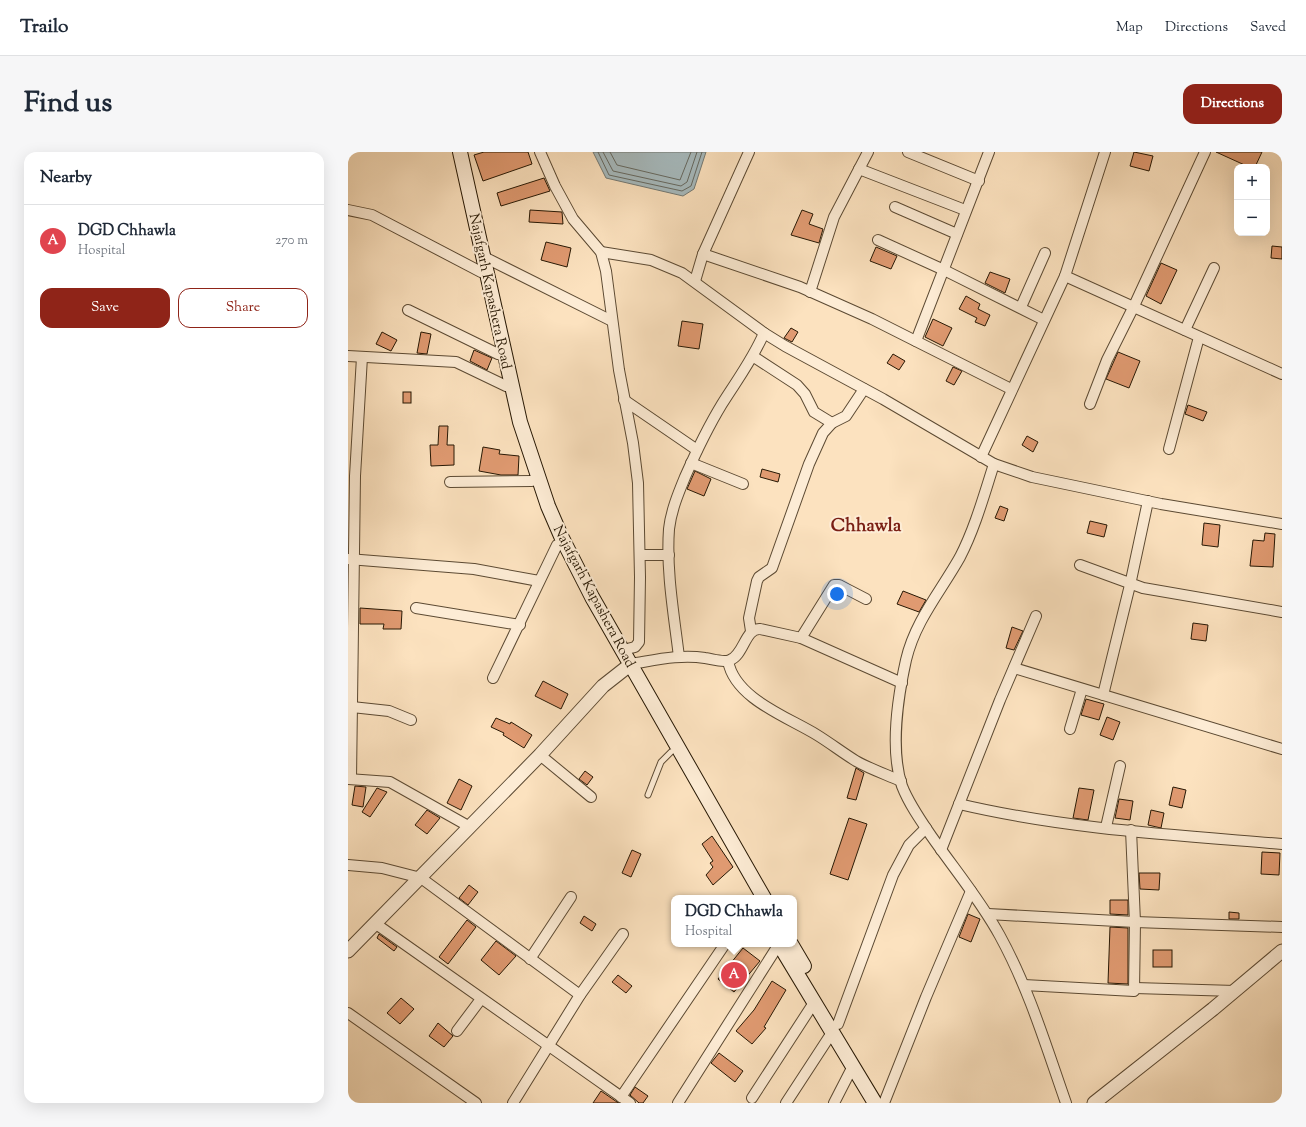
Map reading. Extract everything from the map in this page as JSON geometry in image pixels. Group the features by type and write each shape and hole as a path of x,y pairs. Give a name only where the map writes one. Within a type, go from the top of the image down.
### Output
{"main road":[{"path":"454,152 465,195 498,354 522,450 542,510 557,545 628,666 671,752 752,895"},
{"name":"Najafgarh Kapashera Road","path":"460,152 520,422 537,477 561,536 592,596 623,650 628,666 762,895"},
{"path":"781,947 815,1001 835,1027 884,1103"},
{"path":"793,947 835,1027 853,1066 875,1103"}],"street":[{"path":"540,152 555,186 573,219 601,252 606,272 624,400 636,462 640,556 639,642 635,647 623,650"},
{"path":"695,281 703,254 749,152"},
{"path":"810,292 833,221 868,152"},
{"path":"908,152 978,180"},
{"path":"916,341 944,270 965,210 989,152"},
{"path":"981,457 1011,389 1065,276 1105,152"},
{"path":"1090,404 1107,360 1134,306 1204,152"},
{"path":"859,168 965,210"},
{"path":"895,207 957,234"},
{"path":"348,210 372,215 481,272"},
{"path":"878,240 1021,307 1044,320"},
{"path":"601,252 651,260 682,273 695,281 764,333 994,464 1032,477 1148,501 1282,524"},
{"path":"1021,307 1046,253"},
{"path":"703,254 810,292 872,319 1011,389"},
{"path":"484,257 612,321"},
{"path":"1185,330 1214,268"},
{"path":"1065,276 1282,374"},
{"path":"408,310 498,354"},
{"path":"679,657 669,554 669,528 672,512 697,450 722,405 754,357 764,333"},
{"path":"1170,449 1199,337"},
{"path":"348,356 456,362 506,386"},
{"path":"362,357 350,559 350,670 352,707 349,779 382,781 394,784 470,826"},
{"path":"754,357 797,385 805,394 814,412 832,422"},
{"path":"751,631 749,618 757,581 759,577 772,568 809,464 823,433 832,422 846,416 864,389"},
{"path":"624,400 697,450"},
{"path":"691,463 743,484"},
{"path":"994,464 965,545 918,626 906,660 897,732 897,754 901,781 907,798 941,850 988,914 1010,954 1024,985 1066,1103"},
{"path":"450,482 532,481"},
{"path":"1103,695 1130,584 1148,501"},
{"path":"493,678 520,625 557,545"},
{"path":"640,556 669,554"},
{"path":"350,559 474,569 540,581"},
{"path":"1080,565 1130,584 1160,592 1282,612"},
{"path":"801,638 834,585 839,585 866,599"},
{"path":"416,608 520,625"},
{"path":"941,850 1036,616"},
{"path":"348,951 540,755 603,686 628,666 679,657 728,661 739,654 751,631 755,628 801,638 902,683"},
{"path":"728,661 732,676 736,682 765,706 817,735 860,763 901,781"},
{"path":"1014,668 1282,749"},
{"path":"1070,729 1082,689"},
{"path":"352,707 388,711 410,720"},
{"path":"540,755 590,797"},
{"path":"1106,827 1120,766"},
{"path":"960,804 1023,818 1282,844"},
{"path":"786,1103 835,1027 893,875 909,845 926,828"},
{"path":"1024,985 1132,992 1135,988 1135,922 1131,830"},
{"path":"348,865 382,868 420,878 580,995"},
{"path":"884,1103 929,990 971,891"},
{"path":"530,959 571,897"},
{"path":"988,914 1135,922 1282,927"},
{"path":"376,924 630,1103"},
{"path":"513,1103 580,995 623,934"},
{"path":"621,1097 723,947"},
{"path":"678,1103 777,947"},
{"path":"1094,1103 1235,991 1282,951"},
{"path":"1135,988 1235,991"},
{"path":"457,1031 481,999"},
{"path":"752,1098 815,1001"},
{"path":"348,1013 476,1103"},
{"path":"834,1103 853,1066"}],"lane":[{"path":"648,795 661,762 671,752"}],"water":[{"path":"593,152 706,152 694,189 683,196 606,178"}],"building":[{"path":"484,152 528,152 532,164 483,181 474,155"},
{"path":"1134,152 1153,156 1149,171 1130,166"},
{"path":"1216,152 1262,152 1256,164 1242,164"},
{"path":"544,178 550,191 501,206 497,193"},
{"path":"530,210 562,212 563,224 529,222"},
{"path":"802,210 813,214 809,224 823,229 819,243 791,235"},
{"path":"546,242 571,248 567,267 541,260"},
{"path":"1272,246 1282,247 1282,259 1271,258"},
{"path":"876,247 897,256 891,269 870,261"},
{"path":"1161,263 1177,270 1161,304 1146,296"},
{"path":"990,272 1010,279 1005,293 985,283"},
{"path":"966,296 980,304 978,309 990,315 985,326 975,322 977,318 959,309"},
{"path":"933,319 952,328 943,346 925,337"},
{"path":"682,321 703,324 699,349 678,346"},
{"path":"791,328 798,332 792,342 784,338"},
{"path":"382,332 397,340 391,351 376,344"},
{"path":"421,332 431,334 427,354 417,353"},
{"path":"474,350 492,358 487,370 470,361"},
{"path":"1118,352 1140,361 1129,388 1106,379"},
{"path":"893,354 905,361 899,370 887,363"},
{"path":"953,367 962,371 954,385 946,381"},
{"path":"403,392 411,392 411,403 403,403"},
{"path":"1188,405 1207,412 1203,421 1185,414"},
{"path":"439,426 448,426 447,445 454,445 454,465 431,466 430,445 438,445"},
{"path":"1027,436 1038,442 1033,452 1022,445"},
{"path":"483,447 500,450 499,454 519,456 518,475 501,475 479,471"},
{"path":"762,469 780,474 778,482 760,477"},
{"path":"695,471 711,479 704,496 687,489"},
{"path":"1000,506 1008,509 1004,521 995,518"},
{"path":"1090,521 1107,525 1104,537 1087,533"},
{"path":"1204,523 1220,525 1218,547 1202,545"},
{"path":"1265,533 1275,534 1273,567 1250,566 1253,540 1264,541"},
{"path":"903,591 926,600 919,612 897,604"},
{"path":"360,608 402,611 401,629 383,629 384,624 360,624"},
{"path":"1193,623 1208,625 1206,641 1191,639"},
{"path":"1012,627 1023,631 1014,650 1006,648"},
{"path":"543,681 568,694 561,709 535,696"},
{"path":"1086,699 1104,704 1099,720 1081,715"},
{"path":"1107,717 1120,722 1113,740 1100,735"},
{"path":"496,718 510,724 511,722 532,735 524,748 503,735 504,733 491,727"},
{"path":"856,768 864,773 856,800 847,798"},
{"path":"585,771 593,777 587,785 579,779"},
{"path":"459,779 472,786 461,810 447,803"},
{"path":"355,786 366,787 363,807 352,805"},
{"path":"1173,787 1186,790 1182,808 1169,805"},
{"path":"377,788 387,792 370,817 362,812"},
{"path":"1079,788 1094,790 1088,820 1073,818"},
{"path":"1119,799 1133,801 1130,820 1115,818"},
{"path":"427,810 440,818 427,834 415,825"},
{"path":"1151,810 1164,813 1161,828 1148,825"},
{"path":"849,818 867,824 848,880 830,874"},
{"path":"712,836 733,867 713,885 706,875 713,867 710,863 713,861 702,844"},
{"path":"632,850 641,854 631,877 622,873"},
{"path":"1262,852 1280,853 1279,875 1261,874"},
{"path":"1139,873 1160,873 1159,890 1140,889"},
{"path":"469,885 478,892 468,905 459,898"},
{"path":"1110,900 1128,900 1128,915 1110,914"},
{"path":"1229,912 1239,913 1239,919 1229,919"},
{"path":"968,914 980,919 971,942 959,937"},
{"path":"584,916 596,924 592,931 580,923"},
{"path":"467,920 476,927 448,964 439,957"},
{"path":"1110,927 1128,928 1128,984 1108,983"},
{"path":"379,934 397,947 394,951 377,938"},
{"path":"496,941 516,956 499,975 481,960"},
{"path":"743,948 760,961 734,992 718,979"},
{"path":"1153,950 1172,950 1172,967 1153,967"},
{"path":"618,975 632,986 626,993 612,982"},
{"path":"772,981 786,990 764,1027 766,1028 752,1044 736,1031 754,1010"},
{"path":"401,998 414,1009 400,1024 387,1013"},
{"path":"438,1023 453,1036 444,1047 429,1036"},
{"path":"719,1053 743,1071 735,1082 711,1063"},
{"path":"635,1087 648,1096 643,1103 639,1103 630,1095"},
{"path":"601,1091 617,1102 619,1103 593,1103"}],"place":[{"name":"DGD Chhawla","path":"734,975"}],"district":[{"name":"Chhawla","path":"866,525"}]}
